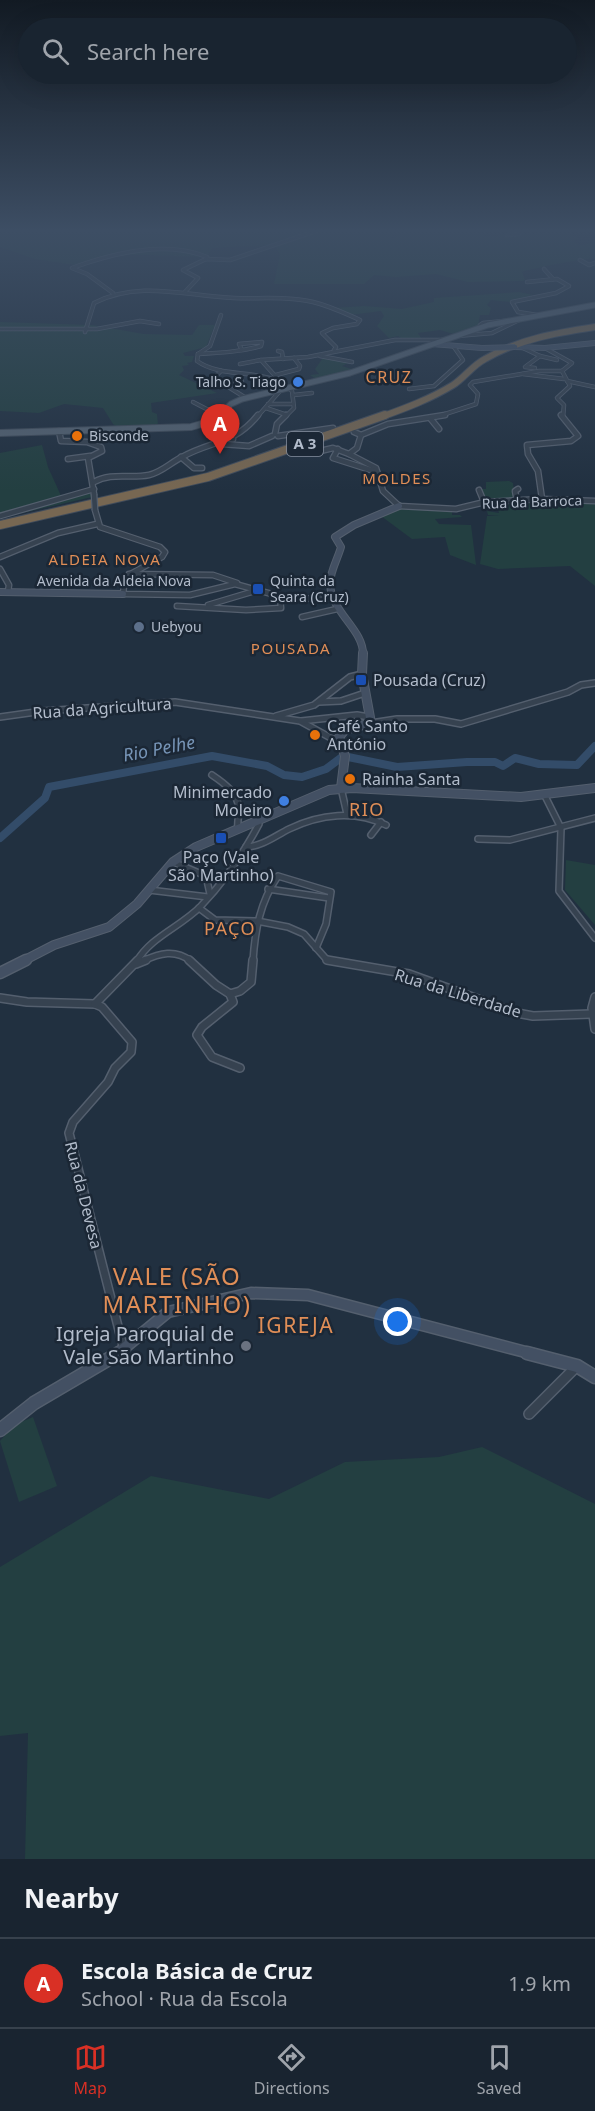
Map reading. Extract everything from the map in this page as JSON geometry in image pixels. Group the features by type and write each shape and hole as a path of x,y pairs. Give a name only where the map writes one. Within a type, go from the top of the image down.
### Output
{"highway":[{"name":"A 3","path":"0,518 204,473 414,401 501,345 539,333 595,326"},
{"name":"A 3","path":"0,525 208,477 420,403 455,384 482,360 510,346 553,333 595,326"}],"main road":[{"path":"0,433 186,427 207,423 220,416 231,404 246,398 354,372 482,327 529,318"}],"street":[{"path":"85,331 89,318"},
{"path":"198,354 210,346 220,318"},
{"path":"335,349 322,333 333,328 357,324 360,320 355,318"},
{"path":"456,336 492,333 517,320"},
{"path":"0,329 85,331 141,321 159,324"},
{"path":"258,374 240,364 326,354 335,349 414,339 446,340"},
{"path":"198,354 242,350 261,346 261,342 239,345 242,350"},
{"path":"437,344 454,347 545,348 594,343"},
{"path":"409,389 434,386 463,360 454,347"},
{"path":"523,348 540,356 557,360"},
{"path":"540,356 525,367 562,370 572,363 545,348"},
{"path":"278,351 282,352 283,358"},
{"path":"198,354 200,364 208,369 276,378 299,369 300,366 294,358"},
{"path":"326,354 352,362"},
{"path":"263,362 294,395"},
{"path":"354,432 361,435 392,423 461,411 476,404 478,394 470,385 473,382 493,381 541,369"},
{"path":"542,499 536,464 528,454 527,445 571,441 578,436 570,423 561,415 564,405 557,398 570,386 562,370"},
{"path":"221,371 214,378 246,398"},
{"path":"520,374 595,387"},
{"path":"227,386 242,381"},
{"path":"94,482 105,477 158,473 171,467 181,457 242,435 276,393 289,388"},
{"path":"294,395 312,393"},
{"path":"275,435 277,424 284,414 292,410 294,395"},
{"path":"193,402 220,416"},
{"path":"267,406 291,404"},
{"path":"267,406 284,414"},
{"path":"430,418 439,429"},
{"path":"222,444 249,446 275,435 296,436 319,428 333,428"},
{"path":"59,431 62,444 87,442 101,447 102,451 90,456 68,459"},
{"path":"227,431 228,438 233,439"},
{"path":"349,454 357,448 361,435"},
{"path":"310,449 316,452 338,449 374,465 383,491 399,506 336,536 341,547 329,579 336,609 363,645 362,674 370,720"},
{"path":"338,449 333,458 365,471 377,472"},
{"path":"90,456 97,524"},
{"path":"181,457 194,468 202,468"},
{"path":"516,488 517,501"},
{"path":"479,490 484,502"},
{"path":"0,518 94,492"},
{"name":"Rua da Barroca","path":"399,506 456,509 484,502 542,499 595,501"},
{"path":"0,557 57,533 97,524 115,534 164,550 162,557 128,574 123,580 123,594"},
{"path":"0,569 9,585 8,592"},
{"path":"135,570 141,574"},
{"path":"128,574 213,574 229,582"},
{"name":"Avenida da Aldeia Nova","path":"0,592 190,595 229,582 280,597 332,598"},
{"path":"202,606 258,590"},
{"path":"177,606 246,610 281,608 280,597"},
{"path":"302,617 336,609"},
{"path":"319,702 350,677 362,674"},
{"path":"347,814 341,788 345,756 339,737 345,730 370,720 426,719 461,724 568,692 581,685 595,683"},
{"path":"276,716 319,702 341,701 365,693"},
{"name":"Rua da Agricultura","path":"0,717 43,711 175,702 276,716 300,722"},
{"path":"300,722 357,715 370,720"},
{"path":"300,722 340,743"},
{"path":"212,775 225,783 235,795 239,807 238,829"},
{"path":"0,973 54,945 110,927 149,890 173,862 196,846 323,792 341,788 505,797 545,796 595,788"},
{"path":"545,796 561,828 559,891 562,899 590,928 595,938"},
{"path":"246,847 258,846 304,823 347,814 384,823 371,835"},
{"path":"478,839 510,840 595,818"},
{"path":"0,998 27,1002 95,1004 135,964 144,950 159,936 199,908 229,875 259,824 258,820"},
{"path":"173,862 206,876 209,896"},
{"path":"230,994 240,991 251,982 257,921 268,889 278,876 311,886 330,895"},
{"path":"309,895 311,886"},
{"path":"268,889 309,895 330,895"},
{"path":"149,890 209,896"},
{"path":"316,948 326,924 330,895"},
{"name":"Rua da Liberdade","path":"199,908 215,920 257,921 288,927 304,934 327,960 409,974 517,1013 533,1016 591,1014"},
{"path":"135,964 153,955 170,951 185,955 199,967 204,978 230,994 233,1002 202,1027 197,1035 212,1057 240,1068"},
{"path":"595,997 591,1003 595,1029"},
{"name":"Rua da Devesa","path":"95,1004 102,1007 132,1042 131,1052 115,1068 108,1082 73,1122 70,1141 124,1350"},
{"path":"0,1430 33,1403 124,1350 168,1312 251,1293 309,1294 577,1366 595,1377"},
{"path":"529,1414 577,1366"}],"green space":[{"path":"383,318 479,318 478,326 457,335 440,330 418,333 421,338 403,340 398,336 389,338 377,326"},
{"path":"0,322 92,325 144,334 192,335 199,325 215,325 206,347 183,353 185,356 194,356 192,362 187,363 189,365 182,366 184,370 179,375 217,393 151,403 152,412 157,414 158,426 120,429 113,424 103,408 64,404 39,413 0,411"},
{"path":"323,358 348,363 342,366 355,370 317,380 310,375 319,374 315,369"},
{"path":"42,445 48,467 62,498 89,492 92,497 0,518 0,453"},
{"path":"509,481 513,483 515,500 484,501 480,489 486,489 486,482"},
{"path":"544,501 595,503 595,586 570,566 498,569 480,564 487,516 500,516 488,515 487,511 499,513 496,503"},
{"path":"399,508 452,510 452,515 460,515 462,517 435,519 439,524 471,525 476,565 450,555 445,537 412,539 381,516"},
{"path":"566,860 595,865 595,925 565,890"},
{"path":"33,1417 57,1486 19,1502 0,1441 8,1432 7,1428"},
{"path":"482,1447 595,1504 595,1859 25,1859 28,1733 0,1736 0,1567 151,1476 269,1499 345,1462 439,1457"}],"waterway":[{"name":"Rio Pelhe","path":"348,757 397,767 467,762 495,762 503,766 515,758 539,764 577,765 595,746"},
{"name":"Rio Pelhe","path":"0,838 45,798 49,787 212,756 267,766 284,775 302,777 326,769 342,757"}],"place":[{"name":"Talho S. Tiago","path":"298,382"},
{"name":"Bisconde","path":"77,436"},
{"name":"Escola Básica de Cruz","path":"220,454"},
{"name":"Quinta da Seara (Cruz)","path":"258,589"},
{"name":"Uebyou","path":"139,627"},
{"name":"Pousada (Cruz)","path":"361,680"},
{"name":"Café Santo António","path":"315,735"},
{"name":"Rainha Santa","path":"350,779"},
{"name":"Minimercado Moleiro","path":"284,801"},
{"name":"Paço (Vale São Martinho)","path":"221,838"},
{"name":"Igreja Paroquial de Vale São Martinho","path":"246,1346"}],"district":[{"name":"CRUZ","path":"389,377"},
{"name":"MOLDES","path":"397,479"},
{"name":"ALDEIA NOVA","path":"105,560"},
{"name":"POUSADA","path":"291,649"},
{"name":"RIO","path":"367,810"},
{"name":"PAÇO","path":"230,929"},
{"name":"VALE (SÃO MARTINHO)","path":"177,1291"},
{"name":"IGREJA","path":"296,1326"}]}
